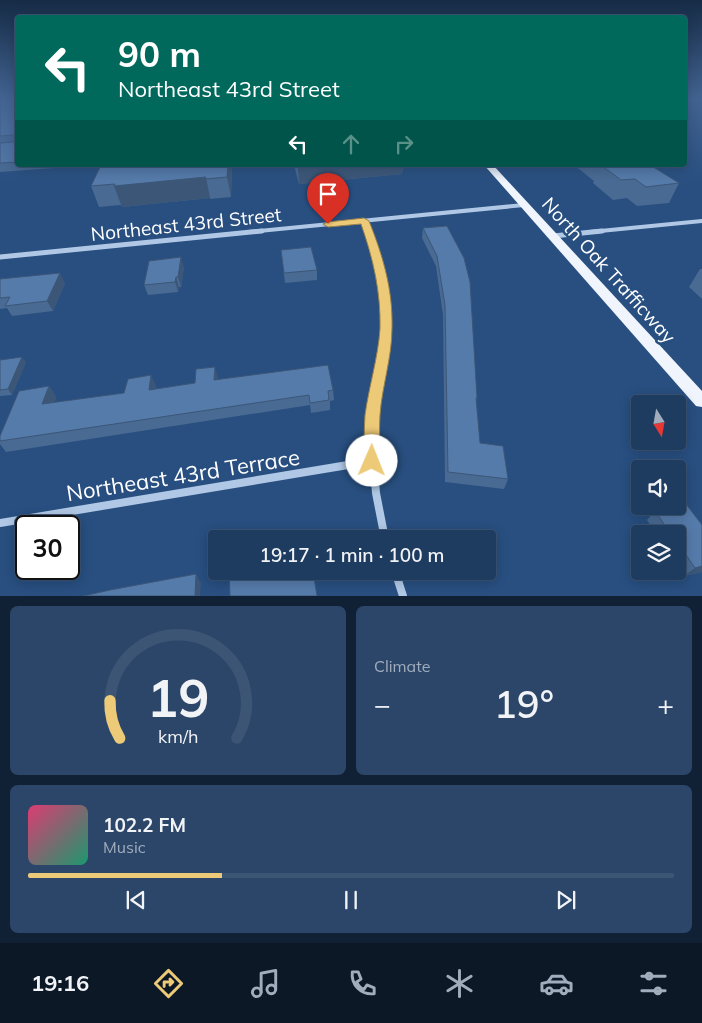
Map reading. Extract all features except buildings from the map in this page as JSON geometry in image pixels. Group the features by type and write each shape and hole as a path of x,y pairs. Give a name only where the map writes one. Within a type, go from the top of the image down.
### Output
{"main road":[{"name":"North Oak Trafficway","path":"490,167 702,401"}],"street":[{"name":"Northeast 43rd Street","path":"0,257 524,205"},
{"path":"364,221 376,253 384,286 386,327 384,359 373,415 372,461 376,502 383,530"},
{"path":"553,236 702,221"},
{"name":"Northeast 43rd Terrace","path":"0,523 372,461"},
{"path":"398,580 403,596"}],"route":[{"path":"328,224 364,221 376,253 384,286 386,327 384,359 373,415 372,461"}]}
